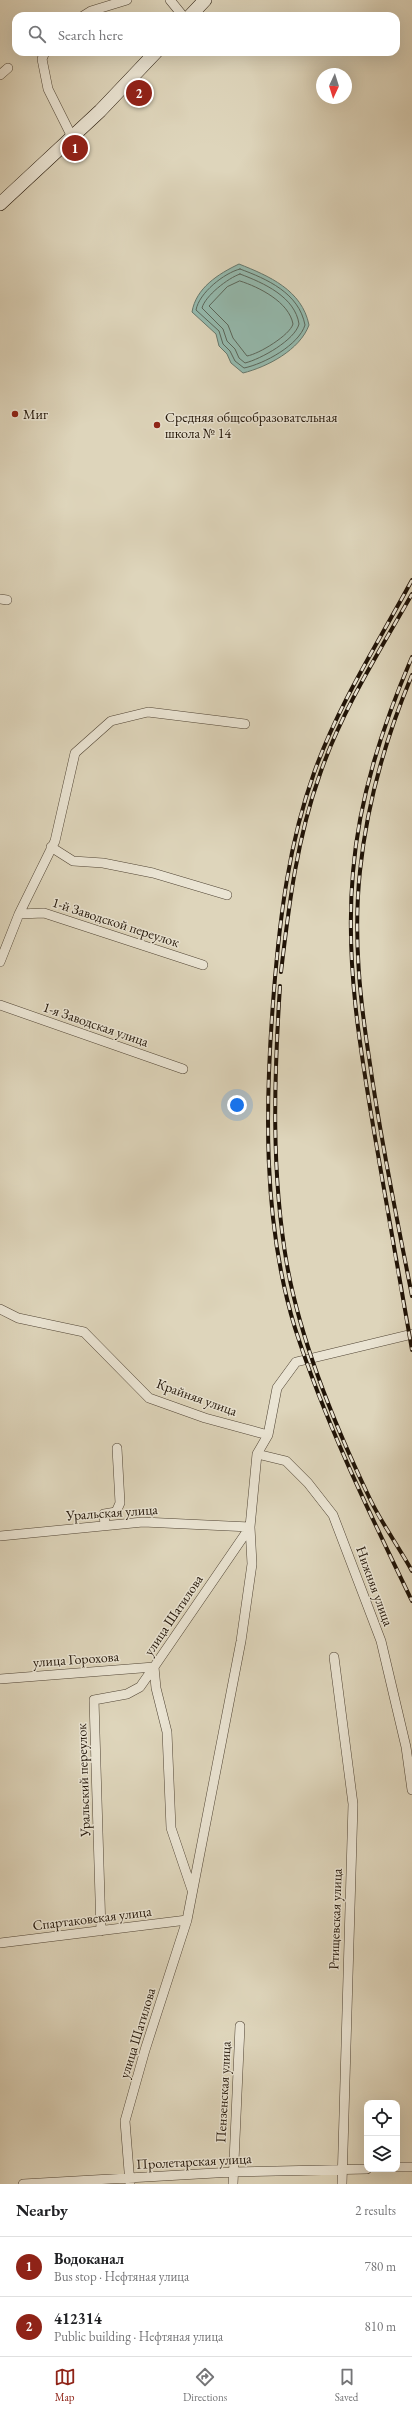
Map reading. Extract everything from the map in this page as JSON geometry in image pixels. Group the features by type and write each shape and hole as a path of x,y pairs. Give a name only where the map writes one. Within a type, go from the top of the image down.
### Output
{"main road":[{"path":"194,12 205,0"},
{"path":"0,204 72,137 152,56"}],"street":[{"path":"89,12 127,0"},
{"path":"170,0 180,12"},
{"path":"43,56 42,59 48,89 72,137"},
{"path":"0,75 8,68"},
{"path":"0,962 19,914 55,841 75,753 111,721 148,712 245,724"},
{"path":"51,847 73,861 103,863 154,873 227,895"},
{"name":"1-й Заводской переулок","path":"19,914 44,913 203,965"},
{"name":"1-я Заводская улица","path":"0,1005 183,1069"},
{"name":"Крайняя улица","path":"0,1309 18,1318 84,1332 150,1398 205,1418 268,1435"},
{"path":"257,1454 268,1435 277,1388 296,1362 412,1334"},
{"path":"105,1525 104,1514 116,1512 120,1503 117,1448"},
{"name":"улица Шатилова","path":"130,2182 125,2121 145,2050 187,1920 241,1641 252,1564 250,1527 257,1454"},
{"name":"Нижняя улица","path":"257,1454 286,1461 308,1483 333,1515 381,1641 406,1747 412,1790"},
{"name":"Уральская улица","path":"0,1536 143,1522 250,1527"},
{"name":"улица Шатилова","path":"192,1892 171,1828 167,1732 156,1688 154,1667 250,1527"},
{"name":"Ртищевская улица","path":"334,1657 353,1804 342,2184"},
{"name":"улица Горохова","path":"0,1679 154,1667"},
{"name":"Уральский переулок","path":"101,1931 102,1917 94,1700 127,1694 140,1688 154,1667"},
{"name":"Спартаковская улица","path":"0,1943 187,1920"},
{"name":"Пензенская улица","path":"233,2184 240,2026"},
{"path":"400,2167 412,2167"},
{"name":"Пролетарская улица","path":"23,2184 130,2182 233,2172 364,2169"}],"water":[{"path":"239,264 272,279 292,293 305,313 309,325 305,334 282,356 272,362 243,373 231,363 227,354 219,346 216,334 192,312 194,303 203,289 223,272"}],"railway":[{"path":"412,580 359,675 335,723 305,799 287,880 276,962 271,1032 268,1117 271,1203 284,1287 295,1328 334,1432 364,1500 412,1601"},
{"path":"281,972 295,872 305,822 320,774 350,704 412,594"},
{"path":"412,657 382,735 367,789 356,844 351,905 352,972 359,1038 412,1350"},
{"path":"412,675 386,746 367,820 360,871 357,920 357,944 366,1040 384,1151 412,1296"},
{"path":"280,986 275,1091 276,1160 282,1230 293,1295 310,1355 332,1414 357,1472 375,1508 412,1571"}],"place":[{"name":"412314","path":"139,93"},
{"name":"Водоканал","path":"75,148"},
{"name":"Миг","path":"15,414"},
{"name":"Средняя общеобразовательная школа № 14","path":"157,425"}]}
